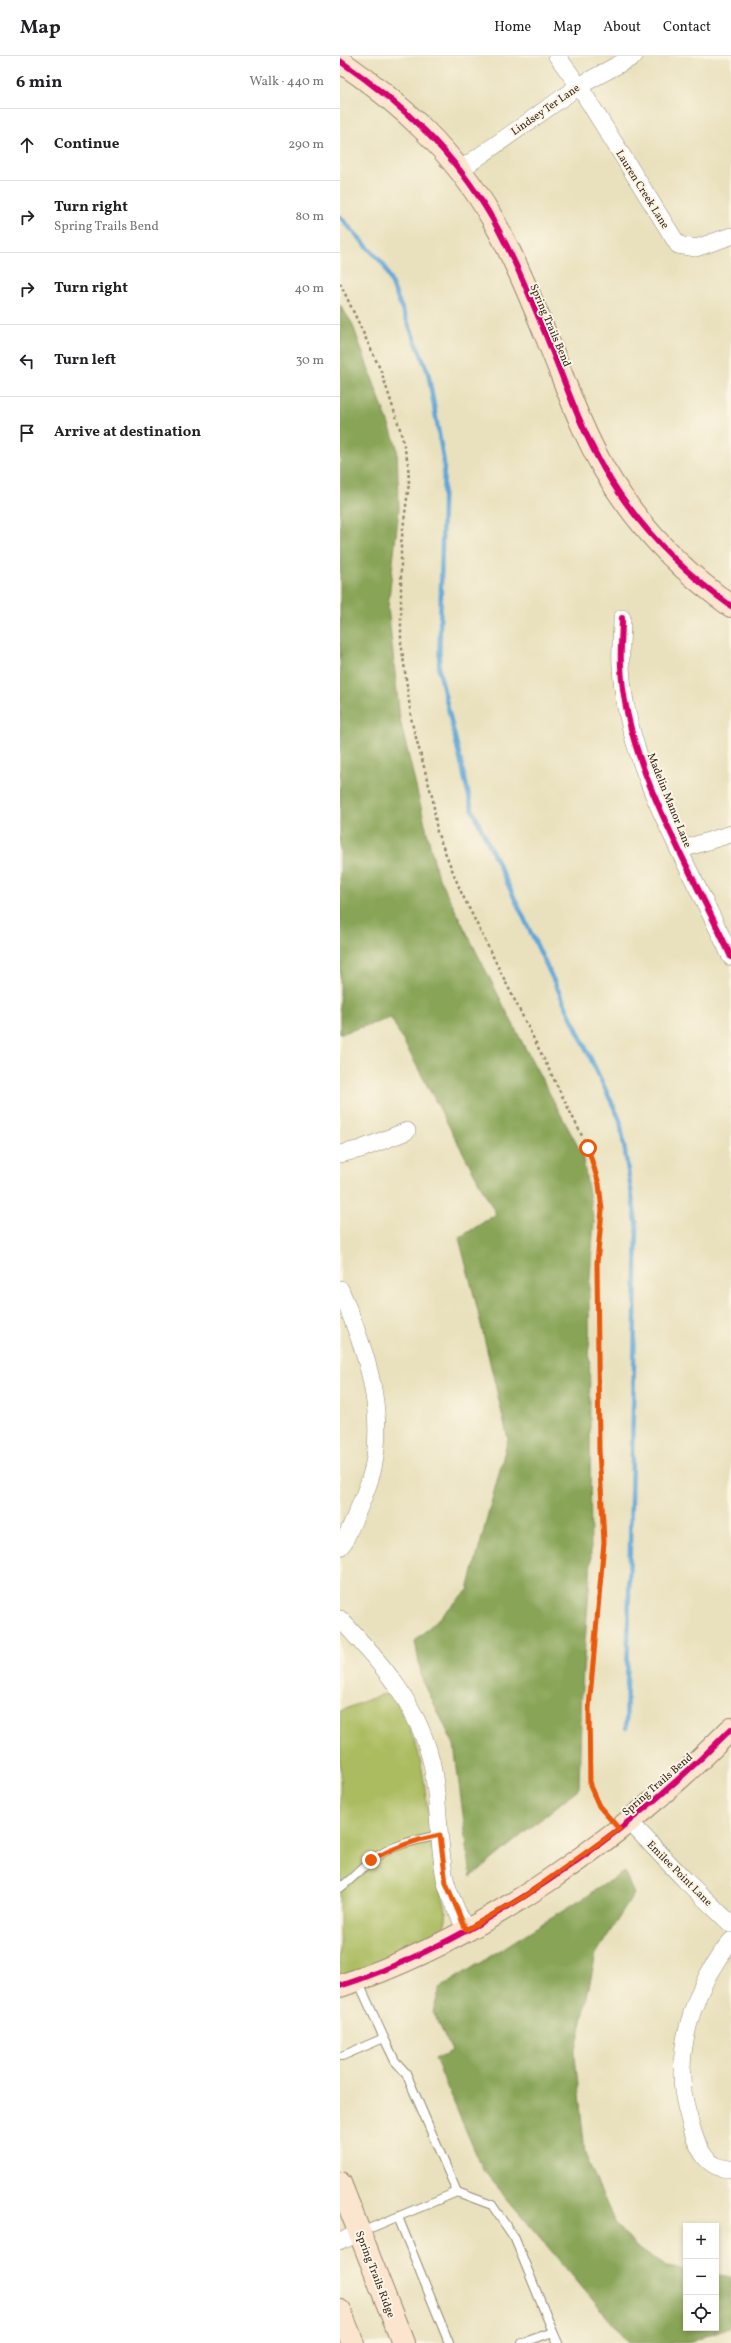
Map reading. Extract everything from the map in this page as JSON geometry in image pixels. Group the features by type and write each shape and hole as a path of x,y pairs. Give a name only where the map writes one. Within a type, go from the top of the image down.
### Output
{"street":[{"name":"Lauren Creek Lane","path":"557,56 579,86 678,245 696,248 731,236"},
{"name":"Lindsey Ter Lane","path":"460,170 579,86 634,56"},
{"name":"Spring Trails Bend","path":"340,61 420,123 460,170 491,218 518,270 576,411 604,469 644,529 700,584 731,606"},
{"name":"Madelin Manor Lane","path":"622,618 620,667 628,715 646,776 679,850 731,957"},
{"path":"679,850 731,834"},
{"path":"340,1154 361,1148 406,1131"},
{"path":"340,1289 364,1353 372,1380 375,1394 377,1433 373,1468 363,1497 344,1542 340,1547"},
{"path":"340,1619 373,1654 401,1690 421,1728 431,1760 446,1883 466,1930"},
{"name":"Spring Trails Bend","path":"349,1983 402,1963 466,1930 525,1896 624,1826 698,1762 731,1729"},
{"name":"Emilee Point Lane","path":"624,1826 685,1880 731,1924"},
{"path":"731,1941 706,1978 694,2006 686,2035 683,2060 683,2090 698,2148 704,2158 715,2165 731,2169"},
{"name":"Spring Trails Ridge","path":"340,2183 403,2343"},
{"path":"340,2242 360,2232"},
{"path":"340,2311 352,2343"}],"lane":[{"path":"340,1888 371,1860 390,1849 412,1840 440,1835"},
{"path":"349,1983 384,2038 395,2061 406,2073 457,2192"},
{"path":"342,2056 384,2038"},
{"path":"360,2232 457,2192 492,2205 515,2239 558,2343"},
{"path":"398,2217 449,2343"},
{"path":"522,2343 553,2332"}],"path":[{"path":"340,283 381,371 400,429 408,462 409,483 401,544 401,642 412,723 433,800 437,832 461,892 588,1148 599,1184 602,1210 597,1263 599,1450 604,1542 589,1708 590,1786 599,1806 624,1826"}],"green space":[{"path":"340,305 352,323 397,447 399,509 388,607 400,720 437,874 522,1042 582,1154 594,1222 589,1291 591,1561 582,1685 579,1788 471,1877 454,1745 422,1679 415,1641 468,1590 508,1439 459,1238 496,1214 391,1018 340,1034"},
{"path":"390,1691 406,1720 418,1751 425,1784 432,1853 445,1906 446,1917 443,1927 426,1940 396,1955 340,1977 340,1711"},
{"path":"624,1872 634,1894 596,1954 575,2055 585,2154 614,2221 635,2246 666,2267 683,2270 683,2331 719,2331 689,2343 629,2343 483,2170 435,2059 452,2051 433,2012 440,1988"},
{"path":"719,2276 731,2278 731,2326 719,2331"}],"waterway":[{"path":"340,217 384,265 428,372 444,463 439,670 472,809 620,1120 637,1228 626,1728"}],"cycle path":[{"path":"340,61 385,94 425,131 444,151 477,194 492,218 515,264 536,311 581,423 604,469 630,508 660,544 694,577 731,606"},
{"path":"622,618 621,666 625,703 634,741 662,815 731,957"},
{"path":"340,1986 393,1966 446,1941 499,1912 550,1880 646,1807 731,1729"}],"route":[{"path":"371,1860 390,1849 412,1840 440,1835 446,1883 454,1905 466,1930 525,1896 619,1829 599,1806 590,1786 589,1708 604,1542 599,1450 599,1336 597,1263 602,1210 599,1184 588,1148"}]}
